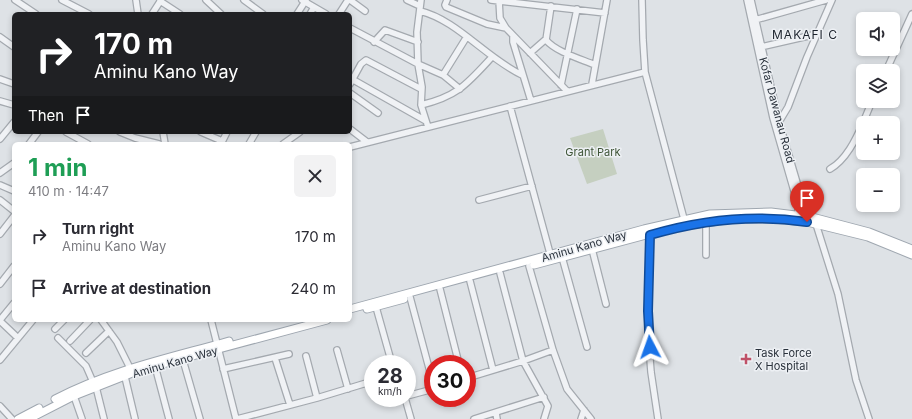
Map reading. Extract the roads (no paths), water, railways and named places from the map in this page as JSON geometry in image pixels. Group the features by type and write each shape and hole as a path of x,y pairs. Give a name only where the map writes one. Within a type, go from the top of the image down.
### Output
{"main road":[{"name":"Aminu Kano Way","path":"352,313 529,266 551,257 562,257 736,212 771,212 812,217 869,232 912,249"},
{"name":"Aminu Kano Way","path":"352,308 551,257 684,220 773,218 816,224 873,239 912,255"},
{"name":"Aminu Kano Way","path":"18,419 73,390 155,366 182,360 217,347 301,322"},
{"name":"Aminu Kano Way","path":"29,419 130,368 319,322"}],"street":[{"path":"15,0 33,12"},
{"path":"62,0 85,12"},
{"path":"136,0 138,12"},
{"path":"153,12 160,0 177,12"},
{"path":"206,0 217,12"},
{"path":"244,0 260,12"},
{"path":"298,12 304,0 323,12"},
{"path":"340,12 349,0 365,11"},
{"path":"407,0 438,17 505,66 522,75"},
{"path":"447,0 444,6 446,7 487,24 506,28"},
{"path":"491,0 543,3 551,6 605,13"},
{"path":"566,8 567,0"},
{"path":"592,84 608,0"},
{"path":"642,0 645,72 684,220"},
{"name":"Kofar Dawanau Road","path":"747,0 773,118 798,205 798,215"},
{"name":"Kofar Dawanau Road","path":"751,0 778,122 803,203 812,217"},
{"path":"755,20 826,0"},
{"path":"778,122 788,107 832,0"},
{"path":"499,1 500,18 506,28 513,37 567,91"},
{"path":"420,6 418,64 422,90 421,105 427,124"},
{"path":"530,53 546,39 551,6"},
{"path":"311,12 314,7"},
{"path":"561,85 577,9"},
{"path":"889,64 912,14"},
{"path":"352,29 374,42 443,75 460,89"},
{"path":"374,42 385,30 418,42"},
{"path":"761,47 817,34"},
{"path":"0,37 12,46"},
{"path":"513,37 512,42 531,101"},
{"path":"443,75 466,38"},
{"path":"546,39 552,45 568,54 595,65"},
{"path":"421,105 441,100 468,84 492,57"},
{"path":"352,79 361,64 366,60 422,90"},
{"path":"352,146 427,124 531,101 592,84 645,72"},
{"path":"0,79 12,83"},
{"path":"352,82 427,124"},
{"path":"352,94 378,113"},
{"path":"0,101 12,104"},
{"path":"510,106 551,257"},
{"path":"0,139 12,124"},
{"path":"352,131 367,142"},
{"path":"69,134 82,142"},
{"path":"125,134 151,142"},
{"path":"205,134 220,142"},
{"path":"286,142 297,134"},
{"path":"830,169 836,165 856,139"},
{"path":"0,174 12,166"},
{"path":"0,185 12,190"},
{"path":"479,200 532,186"},
{"path":"0,200 12,209"},
{"path":"0,234 12,219"},
{"path":"706,255 709,219"},
{"path":"816,224 838,294 856,380 869,419"},
{"path":"650,235 648,333 651,372 658,419"},
{"path":"592,249 606,304"},
{"path":"562,257 587,347"},
{"path":"529,266 553,350 568,392 592,419"},
{"path":"1,281 12,268"},
{"path":"500,273 523,361 548,406 544,419"},
{"path":"470,281 493,370"},
{"path":"440,289 457,355"},
{"path":"410,297 426,355"},
{"path":"12,306 0,320 18,338"},
{"path":"376,306 390,355"},
{"path":"0,360 32,322"},
{"path":"55,329 62,322"},
{"path":"70,341 88,322"},
{"path":"102,322 117,342 130,368"},
{"path":"211,322 236,419 364,384"},
{"path":"86,353 109,331"},
{"path":"58,338 86,366 94,385 104,419"},
{"path":"337,350 348,389"},
{"path":"476,375 553,350"},
{"path":"223,369 289,354"},
{"path":"306,356 317,398"},
{"path":"275,358 290,405"},
{"path":"182,360 200,419"},
{"path":"155,366 169,419"},
{"path":"125,376 136,419"},
{"path":"74,396 82,419"},
{"path":"474,419 544,397"},
{"path":"0,406 12,419"},
{"path":"408,407 411,419"},
{"path":"581,419 584,410"},
{"path":"496,413 497,419"}],"place":[{"name":"Task Force X Hospital","path":"746,359"}],"district":[{"name":"MAKAFI C","path":"805,34"}],"park label":[{"name":"Grant Park","path":"593,152"}]}
